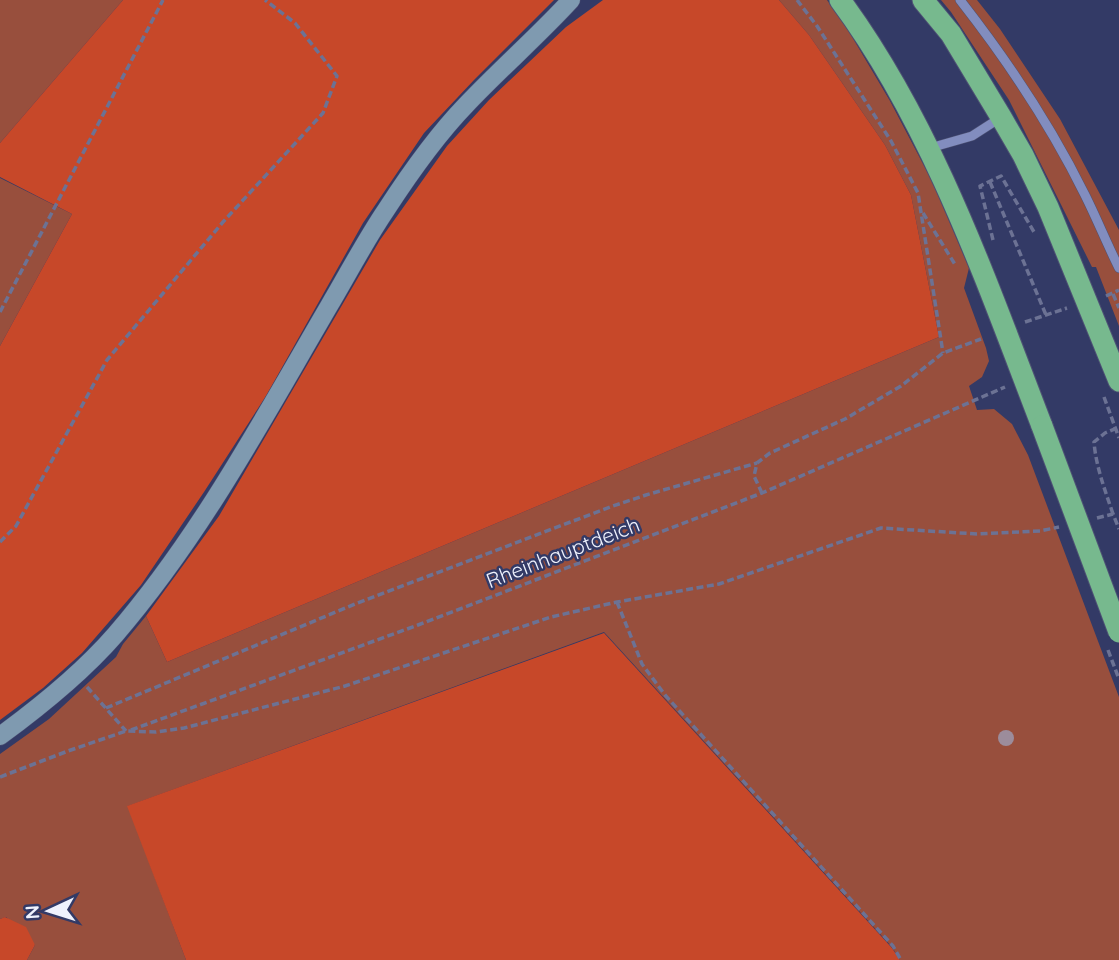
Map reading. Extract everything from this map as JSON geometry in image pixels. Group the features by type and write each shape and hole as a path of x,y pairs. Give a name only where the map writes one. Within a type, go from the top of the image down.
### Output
{"highway":[{"path":"840,0 880,61 930,149 1042,425 1119,632"},
{"path":"923,0 951,34 1023,155 1048,206 1119,381"}],"main road":[{"path":"0,736 76,675 114,635 184,545 230,476 384,212 436,138 466,104 571,0"},
{"path":"558,14 578,0"}],"lane":[{"path":"960,0 991,40 1042,119 1085,195 1119,268"},
{"path":"930,149 972,136 1002,117"}],"path":[{"path":"0,312 163,0"},
{"path":"0,542 16,526 107,360 223,222 323,113 337,76 295,23 265,0"},
{"path":"797,0 817,26 891,141 918,193 943,353"},
{"path":"990,181 1046,315"},
{"path":"922,211 958,269"},
{"path":"1106,296 1119,290"},
{"path":"1113,294 1119,308"},
{"path":"1025,322 1069,307"},
{"path":"106,708 355,604 610,507 757,463 770,453 845,419 901,386 943,353 981,339"},
{"name":"Rheinhauptdeich","path":"0,777 418,625 762,494 1005,387"},
{"path":"1104,397 1119,438"},
{"path":"1119,427 1094,442 1099,471 1119,529"},
{"path":"757,463 754,476 762,494"},
{"path":"1089,520 1113,514"},
{"path":"76,675 126,731 184,729 345,685 551,617 719,584 881,528 977,534 1040,531 1065,525"},
{"path":"617,602 642,664 665,695 893,946 901,960"}],"shaded area":[{"path":"0,0 123,0 0,143"},
{"path":"123,0 554,0 424,133 363,223 266,396 141,585 82,653 43,688 0,720 0,346 72,214 0,177 0,143"},
{"path":"603,0 779,0 809,35 885,145 911,195 939,337 167,662 146,616 219,516 380,240 447,146 489,100 566,27"},
{"path":"779,0 827,0 890,101 932,181 969,268 964,288 989,361 982,377 969,386 977,410 994,409 1012,424 1028,455 1119,697 1119,960 900,960 892,947 604,632 128,806 186,960 27,960 35,945 6,917 0,919 0,754 49,719 116,657 146,616 167,662 939,337 911,195 885,145 809,35"},
{"path":"941,0 977,0 1000,29 1060,119 1119,230 1119,326 1096,267 1092,267 1009,100"},
{"path":"0,178 72,214 0,346"},
{"path":"604,633 892,948 900,960 186,960 127,806"},
{"path":"5,917 26,927 35,945 27,960 0,960 0,919"}]}
